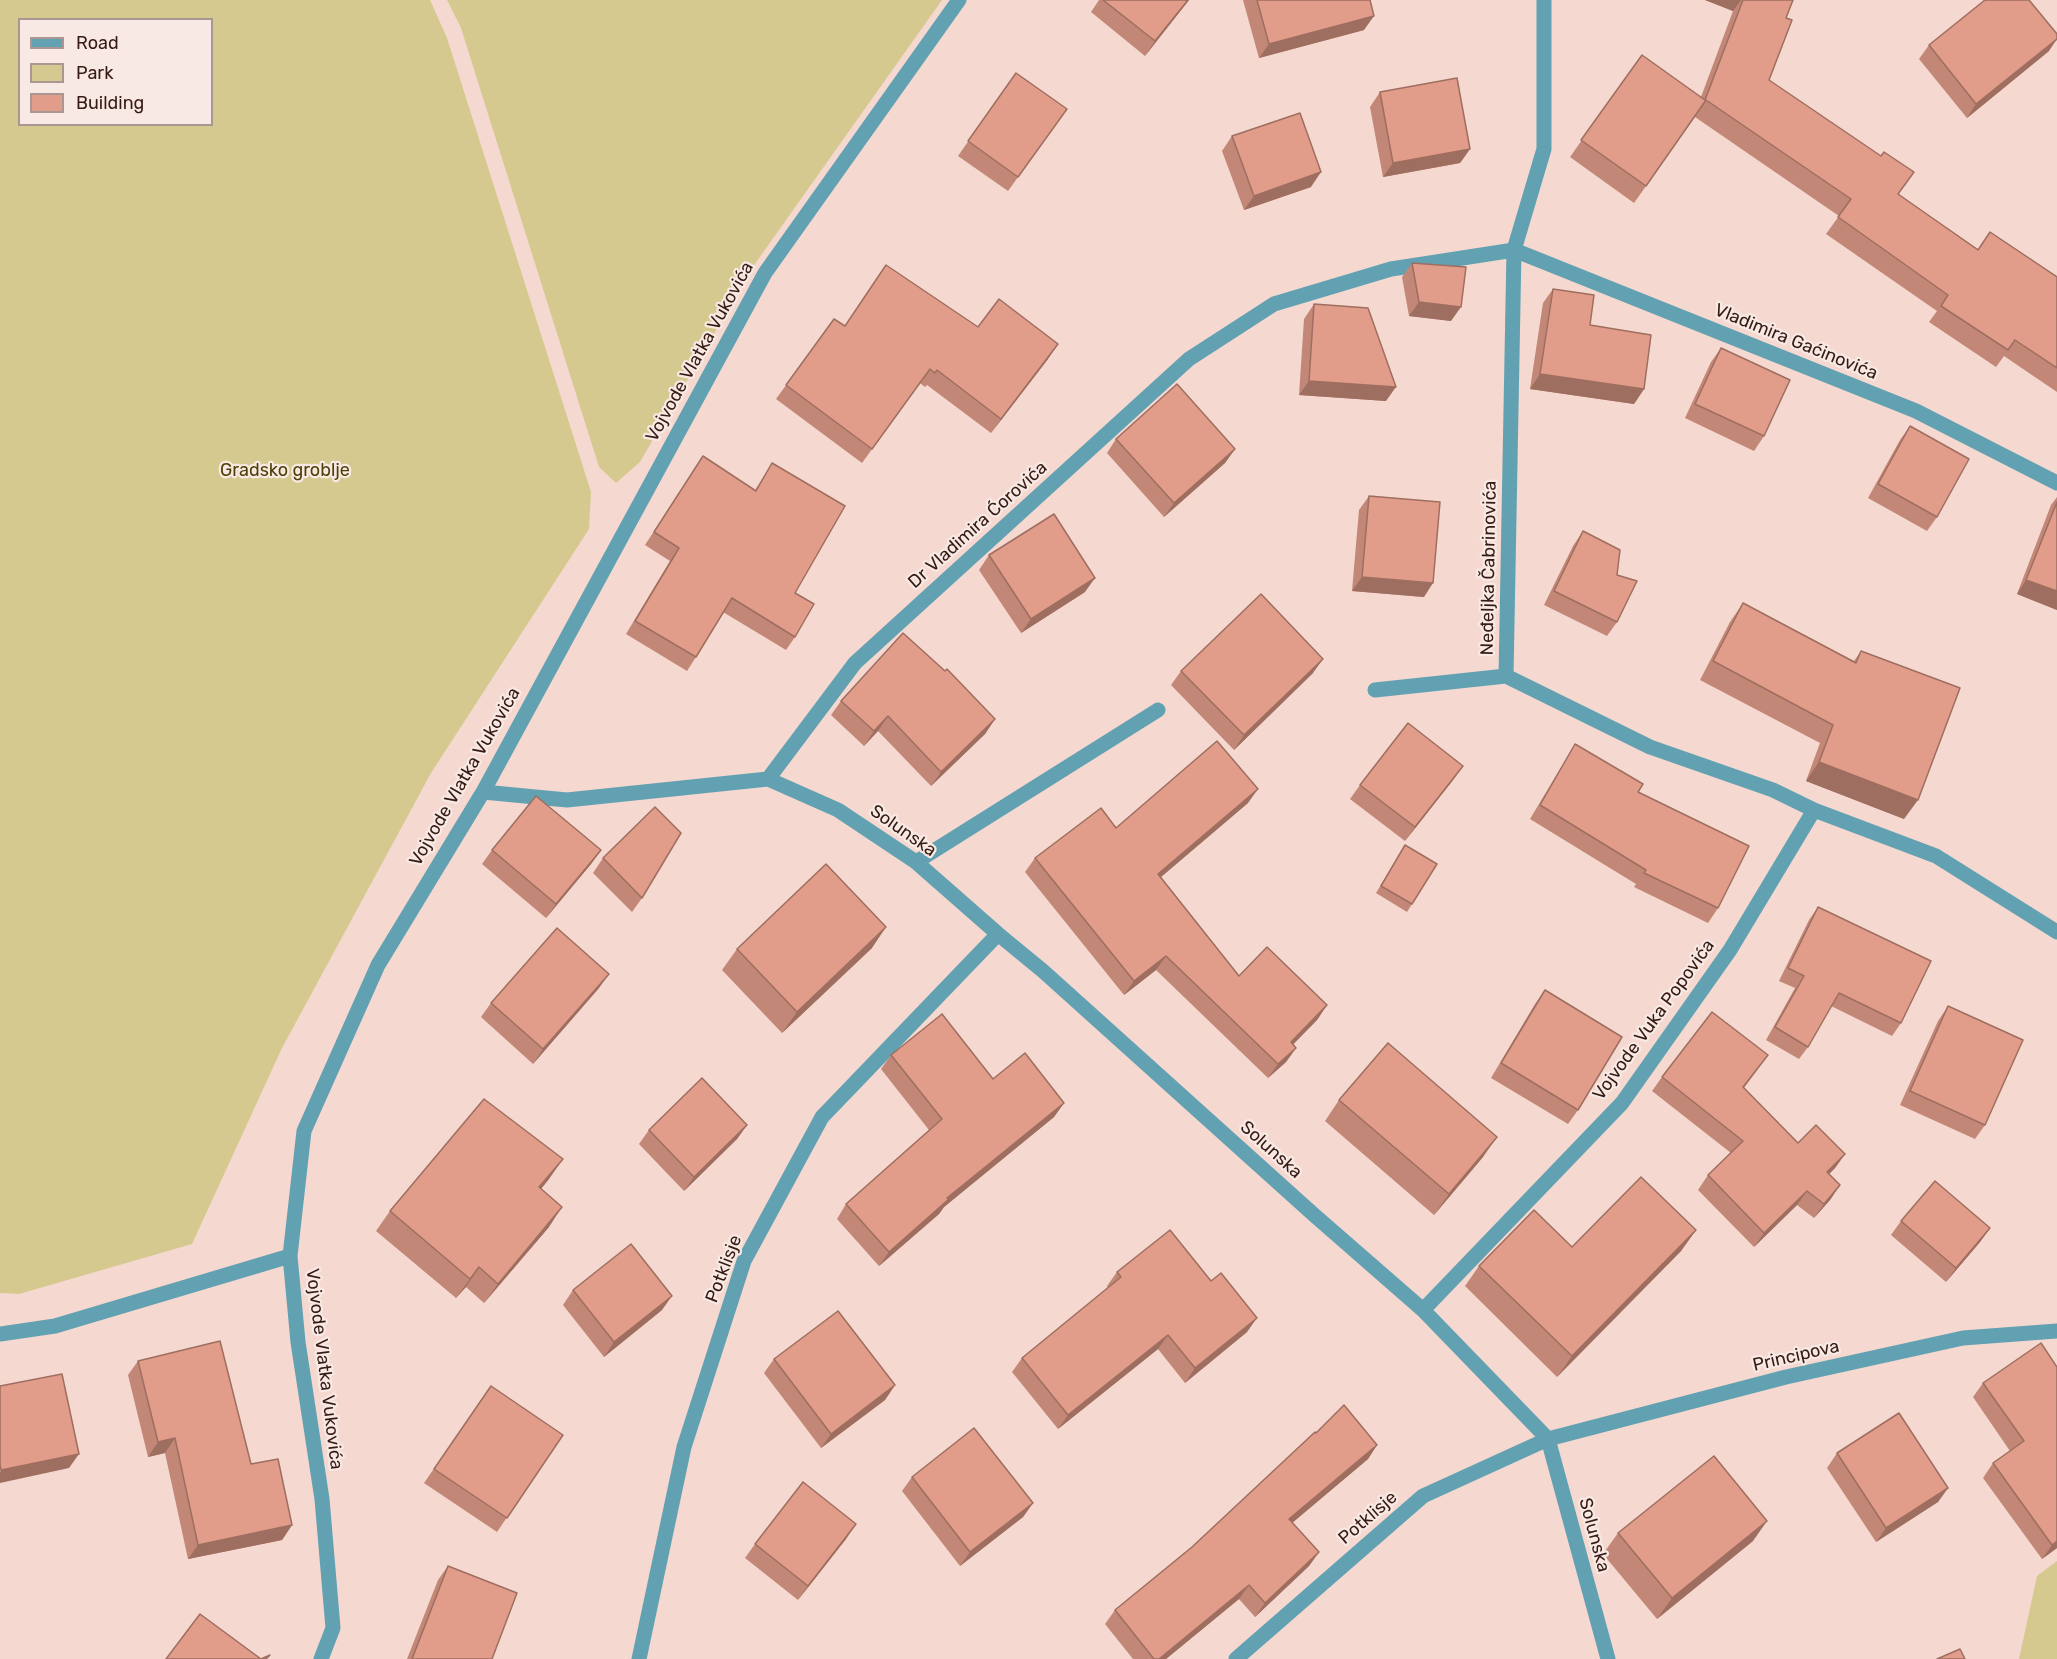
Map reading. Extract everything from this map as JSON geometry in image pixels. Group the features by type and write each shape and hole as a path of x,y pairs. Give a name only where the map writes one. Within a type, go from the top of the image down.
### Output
{"street":[{"name":"Vojvode Vlatka Vukovića","path":"321,1659 333,1628 322,1499 298,1342 290,1256 304,1131 378,965 483,792 765,273 959,0"},
{"name":"Neđeljka Čabrinovića","path":"1544,0 1544,149 1514,250 1506,676 1650,747 1773,790 1814,810 1936,856 2057,932"},
{"name":"Vladimira Gaćinovića","path":"1514,250 1916,411 2057,483"},
{"name":"Dr Vladimira Ćorovića","path":"768,779 855,663 1189,359 1274,304 1391,269 1514,250"},
{"path":"1375,690 1506,676"},
{"path":"916,862 1158,710"},
{"path":"483,792 567,800 768,779"},
{"name":"Solunska","path":"768,779 838,810 916,862 1043,971 1423,1310 1548,1439 1608,1659"},
{"name":"Vojvode Vuka Popovića","path":"1423,1310 1622,1103 1730,950 1814,810"},
{"name":"Potklisje","path":"639,1659 684,1447 744,1261 822,1118 998,934"},
{"path":"0,1334 55,1326 290,1256"},
{"name":"Principova","path":"1548,1439 1786,1377 1963,1338 2057,1331"},
{"name":"Potklisje","path":"1236,1659 1423,1496 1548,1439"}],"green space":[{"name":"Gradsko groblje","path":"0,0 430,0 447,38 591,492 589,529 431,773 282,1048 192,1244 19,1294 0,1293"},
{"path":"447,0 942,0 752,268 640,462 616,483 599,467 461,28"},
{"path":"2057,1561 2057,1659 2019,1659 2037,1576"}],"building":[{"path":"1103,0 1188,0 1155,41"},
{"path":"1257,0 1370,0 1374,16 1269,44"},
{"path":"1743,0 1793,0 1786,18 1792,20 1769,80 1881,156 1884,152 1914,172 1898,194 1978,250 1990,232 2057,277 2057,368 2015,340 2008,350 1941,306 1948,295 1838,217 1851,199 1706,100 1646,186 1581,140 1642,55 1705,100"},
{"path":"1985,0 2029,0 2057,34 2057,39 1976,104 1929,45"},
{"path":"1016,73 1067,109 1018,177 968,141"},
{"path":"1457,78 1470,149 1393,163 1380,92"},
{"path":"1300,113 1321,172 1254,196 1232,136"},
{"path":"1412,263 1466,267 1461,307 1419,302"},
{"path":"886,265 978,327 999,299 1058,344 1001,419 937,370 935,373 930,369 872,449 786,385 834,319 845,326"},
{"path":"1553,289 1594,295 1590,325 1651,335 1644,389 1540,374"},
{"path":"1314,304 1368,308 1396,387 1309,381"},
{"path":"1721,348 1790,380 1764,436 1695,404"},
{"path":"1177,384 1235,449 1174,503 1116,439"},
{"path":"1910,426 1969,459 1937,517 1878,484"},
{"path":"703,456 756,491 772,463 845,506 795,593 814,604 795,637 732,598 696,657 635,621 679,548 654,532"},
{"path":"1369,496 1440,502 1433,583 1362,577"},
{"path":"2057,502 2057,591 2026,580"},
{"path":"1054,514 1095,578 1031,619 989,555"},
{"path":"1583,531 1620,550 1617,575 1637,581 1617,622 1554,591"},
{"path":"1261,594 1323,659 1244,735 1181,671"},
{"path":"1743,603 1856,663 1861,651 1960,688 1918,800 1819,762 1833,725 1713,661"},
{"path":"903,633 945,671 947,669 995,719 941,772 888,716 874,731 841,701"},
{"path":"1408,723 1463,766 1415,827 1360,785"},
{"path":"1217,741 1258,789 1158,874 1239,976 1267,947 1327,1005 1291,1042 1296,1048 1278,1064 1166,956 1134,981 1035,858 1101,808 1116,828"},
{"path":"1575,744 1643,784 1638,792 1749,846 1718,908 1644,873 1646,870 1540,805"},
{"path":"536,796 601,850 556,904 492,850"},
{"path":"655,807 681,833 642,898 603,858"},
{"path":"1405,845 1437,864 1412,904 1381,886"},
{"path":"826,864 886,927 797,1012 737,949"},
{"path":"1818,907 1931,961 1901,1023 1839,993 1808,1047 1775,1027 1804,976 1788,968"},
{"path":"557,928 609,974 543,1049 491,1003"},
{"path":"1545,990 1622,1037 1578,1110 1501,1063"},
{"path":"1948,1006 2023,1040 1985,1125 1910,1091"},
{"path":"1712,1012 1768,1055 1743,1087 1798,1143 1816,1125 1845,1154 1827,1172 1840,1185 1824,1204 1807,1191 1764,1233 1708,1175 1743,1141 1662,1077"},
{"path":"942,1014 993,1079 1025,1053 1064,1103 947,1198 949,1199 889,1252 846,1204 942,1119 891,1055"},
{"path":"1388,1043 1497,1137 1449,1194 1339,1100"},
{"path":"702,1078 747,1125 694,1177 649,1130"},
{"path":"484,1099 563,1159 539,1187 562,1207 498,1284 479,1267 470,1279 390,1211"},
{"path":"1641,1177 1696,1230 1572,1356 1479,1266 1534,1210 1572,1247"},
{"path":"1935,1181 1990,1228 1956,1268 1901,1221"},
{"path":"1170,1230 1211,1281 1221,1273 1257,1318 1195,1368 1168,1335 1068,1415 1022,1358 1121,1277 1117,1272"},
{"path":"631,1244 672,1296 614,1342 573,1290"},
{"path":"838,1311 895,1385 831,1434 774,1359"},
{"path":"220,1341 251,1464 278,1459 292,1525 198,1545 175,1438 158,1442 138,1361"},
{"path":"2041,1343 2057,1367 2057,1541 2052,1545 1993,1463 2024,1441 1983,1383"},
{"path":"62,1374 79,1454 1,1470 0,1386"},
{"path":"491,1386 563,1435 507,1518 434,1469"},
{"path":"1344,1405 1377,1445 1289,1519 1319,1552 1265,1603 1249,1585 1159,1659 1154,1659 1115,1610 1192,1547"},
{"path":"1899,1413 1948,1488 1886,1528 1837,1453"},
{"path":"974,1428 1033,1503 970,1552 912,1477"},
{"path":"1714,1456 1767,1521 1672,1598 1618,1533"},
{"path":"803,1482 856,1524 808,1586 755,1544"},
{"path":"448,1566 517,1593 492,1659 412,1659"},
{"path":"200,1614 261,1659 166,1659"},
{"path":"1960,1649 1965,1659 1937,1659"}]}
